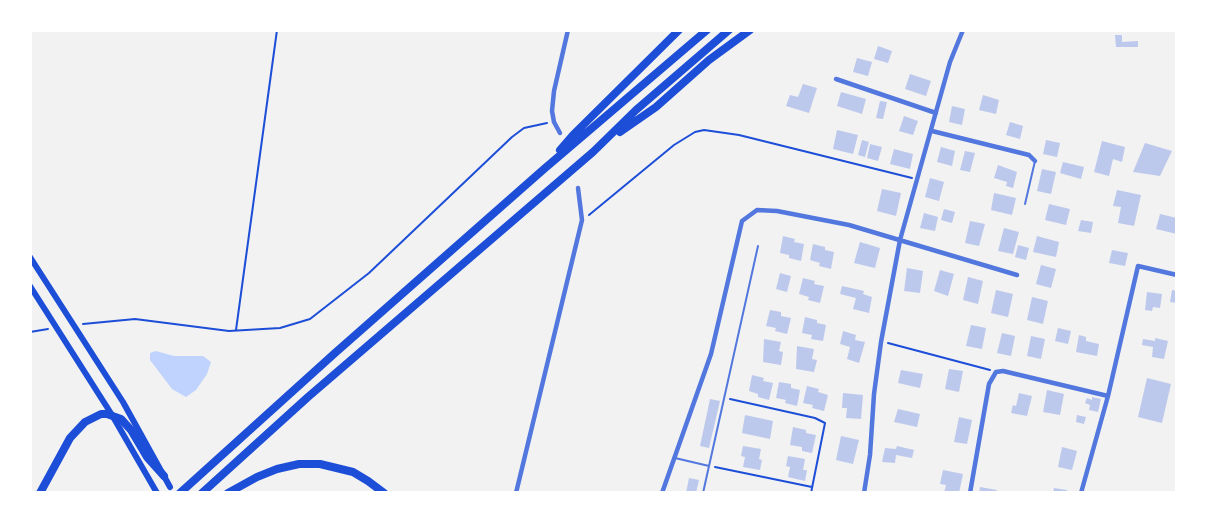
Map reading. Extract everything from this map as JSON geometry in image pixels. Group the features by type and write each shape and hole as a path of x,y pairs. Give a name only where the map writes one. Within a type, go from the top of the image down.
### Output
{"highway":[{"path":"544,169 573,135 679,30"},
{"path":"180,493 544,169 707,30"},
{"path":"202,493 308,397 592,152 636,110 729,30"},
{"path":"592,152 656,107 709,60 750,30"},
{"path":"40,493 60,453 78,429 85,422 101,414 121,419 132,430 147,457 164,476"},
{"path":"228,493 277,469 299,464 320,464 353,472 384,493"}],"main road":[{"path":"30,257 123,402 170,487"},
{"path":"30,286 112,415 157,493"}],"street":[{"path":"560,133 554,122 552,111 568,30"},
{"path":"864,493 881,342 900,240 950,62 963,30"},
{"path":"836,79 936,113"},
{"path":"932,131 1029,155 1035,161"},
{"path":"516,493 582,220 578,188"},
{"path":"662,493 711,354 742,221 757,210 777,211 849,225 1017,275"},
{"path":"1081,493 1108,396 1138,266 1177,275"},
{"path":"970,493 989,384 996,372 1003,371 1108,396"}],"lane":[{"path":"1025,204 1035,161"},
{"path":"703,493 758,246"},
{"path":"675,458 709,466"}],"path":[{"path":"236,330 277,30"},
{"path":"111,320 135,319 236,330 280,328 310,319 369,273 512,137 534,124 554,122"},
{"path":"582,220 674,145 695,132 716,130 917,180"},
{"path":"881,342 996,372"},
{"path":"725,398 815,418 825,423 810,493"},
{"path":"709,466 812,488"}],"water":[{"path":"156,351 174,356 203,356 211,362 207,374 196,390 186,397 172,389 150,360 150,353"}],"building":[{"path":"1115,35 1122,35 1122,42 1138,41 1138,47 1116,47"},
{"path":"878,46 892,51 888,63 874,59"},
{"path":"857,58 872,62 868,76 853,72"},
{"path":"910,74 931,81 926,96 905,89"},
{"path":"803,84 817,88 809,113 786,106 790,95 798,97"},
{"path":"841,92 866,99 862,114 837,106"},
{"path":"983,95 999,100 996,114 979,110"},
{"path":"880,101 887,102 883,119 876,118"},
{"path":"952,106 965,109 962,125 949,122"},
{"path":"904,116 918,121 913,135 899,131"},
{"path":"1010,122 1023,126 1020,139 1006,135"},
{"path":"837,130 858,135 853,154 833,149"},
{"path":"862,140 869,142 865,157 858,155"},
{"path":"1046,140 1060,143 1057,157 1043,154"},
{"path":"1102,141 1125,147 1122,162 1113,159 1109,176 1094,172"},
{"path":"1145,143 1172,151 1160,176 1133,172"},
{"path":"870,144 882,147 878,161 867,158"},
{"path":"941,147 955,151 952,166 937,162"},
{"path":"894,149 913,154 910,169 890,164"},
{"path":"965,151 975,153 970,172 960,170"},
{"path":"1063,162 1084,167 1081,179 1060,173"},
{"path":"998,165 1017,172 1013,188 1006,186 1007,182 994,178"},
{"path":"1042,169 1056,172 1051,194 1037,191"},
{"path":"930,178 944,182 939,201 925,197"},
{"path":"882,189 901,193 896,216 877,211"},
{"path":"1117,190 1141,195 1134,226 1118,223 1121,207 1113,206"},
{"path":"994,193 1016,198 1012,215 991,210"},
{"path":"1049,204 1070,209 1066,225 1045,220"},
{"path":"944,209 955,212 952,223 941,220"},
{"path":"924,213 938,217 935,231 920,228"},
{"path":"1160,214 1177,218 1177,234 1156,229"},
{"path":"1081,220 1093,222 1091,233 1078,231"},
{"path":"970,221 985,224 979,246 965,243"},
{"path":"1004,228 1019,232 1013,254 998,251"},
{"path":"783,236 804,244 801,261 780,253"},
{"path":"1037,236 1059,242 1056,257 1033,252"},
{"path":"860,242 880,248 875,268 854,263"},
{"path":"813,244 834,252 831,269 819,266 820,263 810,260"},
{"path":"1018,245 1029,248 1026,260 1015,257"},
{"path":"1112,250 1128,253 1125,266 1109,263"},
{"path":"1041,265 1056,269 1051,288 1036,284"},
{"path":"907,268 923,271 920,293 904,291"},
{"path":"940,270 954,274 948,296 934,291"},
{"path":"780,273 791,276 787,292 776,289"},
{"path":"968,277 983,281 978,304 963,300"},
{"path":"803,278 824,286 820,303 808,300 809,297 799,294"},
{"path":"842,286 864,291 863,294 872,297 869,313 853,309 856,298 840,294"},
{"path":"996,290 1013,294 1008,317 991,313"},
{"path":"1172,290 1177,291 1177,303 1170,302"},
{"path":"1147,292 1162,294 1160,308 1153,307 1152,311 1145,310"},
{"path":"1032,297 1048,301 1043,324 1027,320"},
{"path":"770,310 781,312 781,316 791,318 787,334 766,326"},
{"path":"805,317 826,325 823,341 811,339 812,335 802,333"},
{"path":"971,325 986,328 982,349 966,346"},
{"path":"1058,328 1071,331 1068,344 1055,341"},
{"path":"843,331 856,335 855,340 865,342 859,363 847,359 850,347 840,344"},
{"path":"1002,333 1015,336 1011,356 997,353"},
{"path":"1079,335 1086,337 1086,341 1099,344 1097,356 1076,352"},
{"path":"1031,336 1045,339 1041,359 1027,356"},
{"path":"1155,338 1168,341 1164,359 1152,357 1153,347 1142,345 1143,339 1155,341"},
{"path":"764,339 781,342 779,351 783,352 781,365 763,362"},
{"path":"797,346 814,349 812,359 817,360 814,372 796,369"},
{"path":"949,369 963,371 959,392 945,389"},
{"path":"901,370 923,374 920,388 898,383"},
{"path":"752,375 773,383 769,400 749,391"},
{"path":"1147,378 1171,384 1162,423 1138,417"},
{"path":"779,382 791,384 791,388 800,390 797,406 776,398"},
{"path":"807,386 819,389 818,392 828,395 824,411 803,403"},
{"path":"1047,390 1064,394 1060,415 1043,412"},
{"path":"843,393 863,395 861,419 846,418 847,408 842,408"},
{"path":"1019,393 1032,396 1027,416 1011,413 1013,405 1016,406"},
{"path":"1092,397 1101,399 1098,412 1089,410 1090,405 1085,403 1087,398 1092,400"},
{"path":"710,399 720,401 709,448 700,446"},
{"path":"898,409 920,414 917,427 894,422"},
{"path":"745,415 773,421 770,439 742,433"},
{"path":"1077,415 1086,417 1084,424 1076,422"},
{"path":"959,417 972,420 967,444 954,442"},
{"path":"793,427 816,435 812,453 802,451 802,447 790,445"},
{"path":"841,436 859,440 853,464 836,460"},
{"path":"743,446 761,449 760,470 743,467 745,457 741,456"},
{"path":"897,446 914,450 912,458 896,455 895,463 882,462 885,448 896,449"},
{"path":"1062,447 1077,451 1072,470 1058,467"},
{"path":"788,456 805,459 803,470 807,470 805,481 788,477 790,467 786,466"},
{"path":"943,470 963,474 959,493 944,493 946,485 940,484"},
{"path":"689,478 699,480 696,493 686,493"},
{"path":"980,487 997,490 996,493 979,493"},
{"path":"1054,488 1067,490 1067,493 1053,493"}]}
